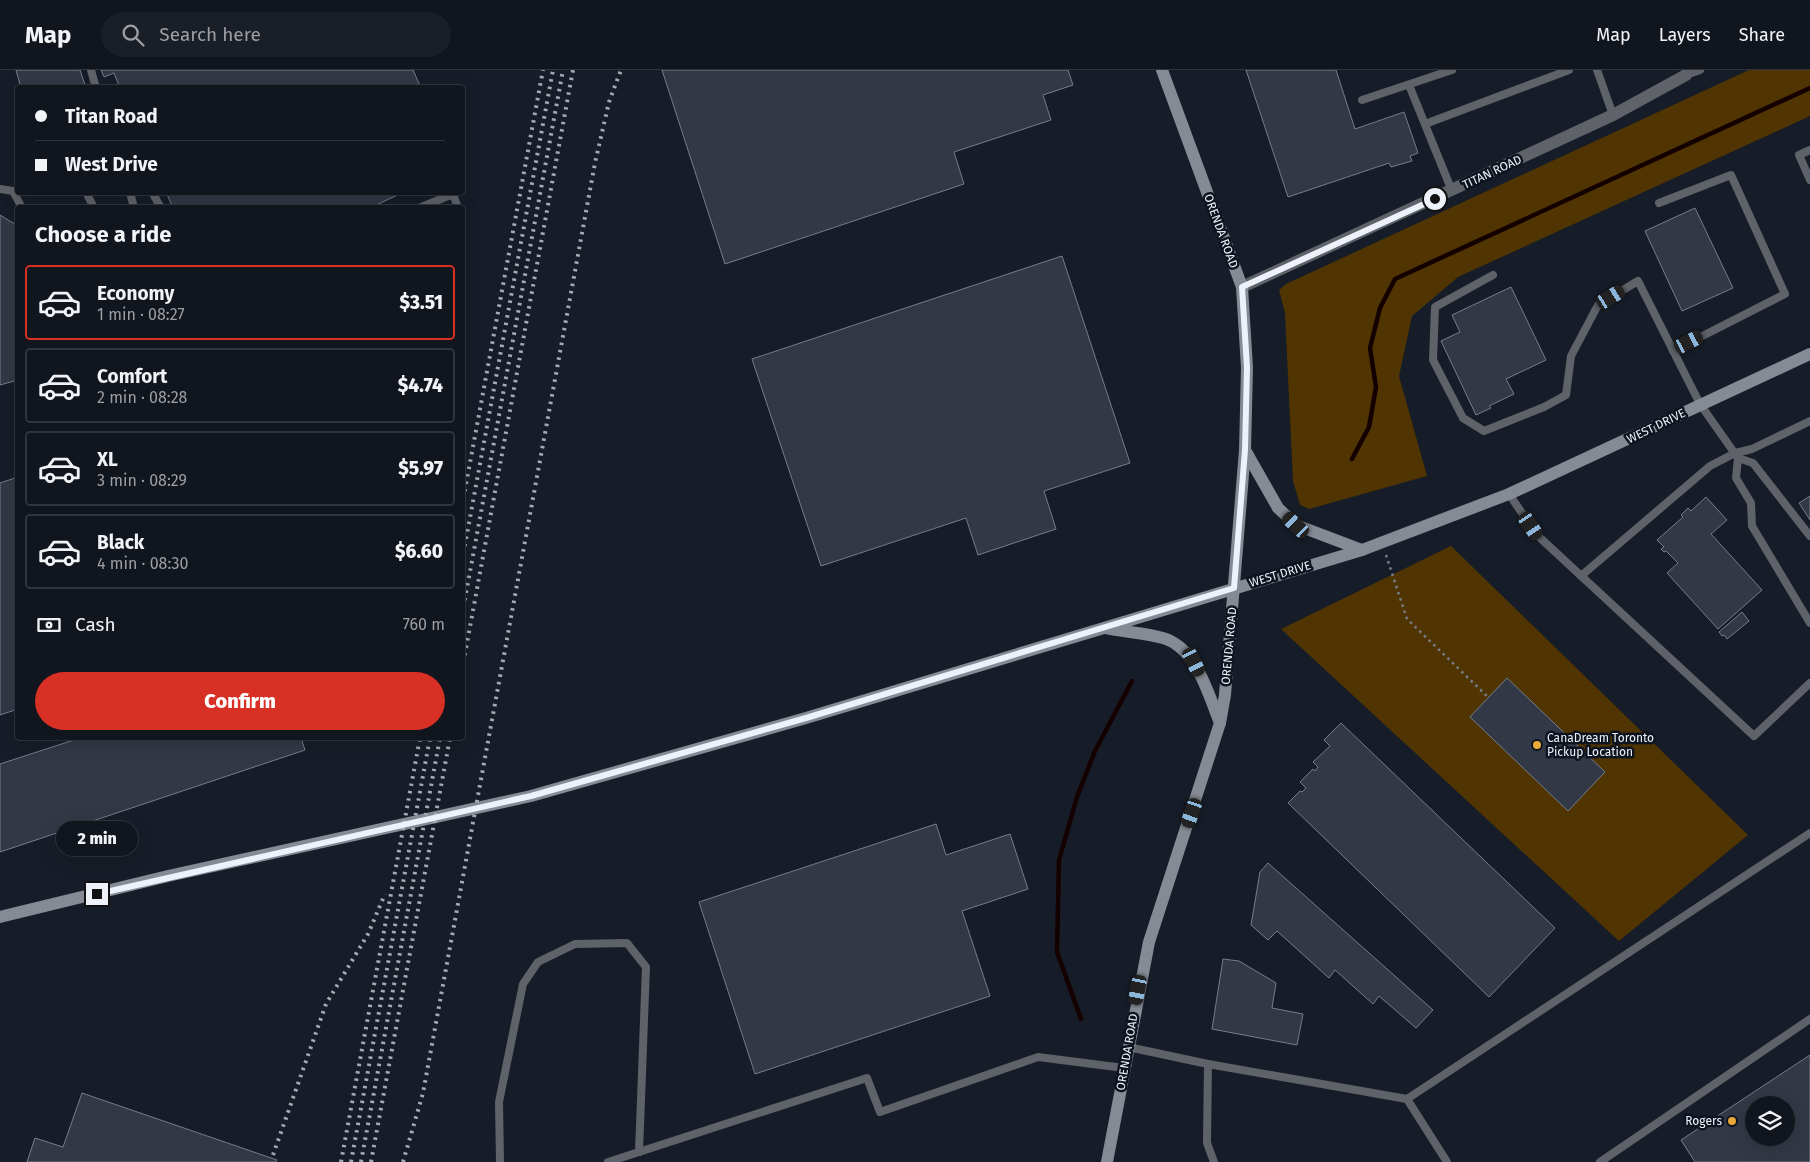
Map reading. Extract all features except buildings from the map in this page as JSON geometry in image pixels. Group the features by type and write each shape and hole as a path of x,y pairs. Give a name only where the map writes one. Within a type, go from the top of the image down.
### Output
{"street":[{"name":"ORENDA ROAD","path":"1107,1162 1149,942 1220,723 1225,695 1245,450 1247,368 1242,287 1162,70"},
{"name":"TITAN ROAD","path":"1242,287 1613,115 1685,73"},
{"name":"WEST DRIVE","path":"0,917 168,876 345,839 531,796 806,718 1362,550 1509,494 1810,354"},
{"path":"1245,450 1278,508 1296,525 1362,550"},
{"path":"1103,628 1164,638 1178,645 1194,662 1220,723"}],"lane":[{"path":"91,70 95,85"},
{"path":"1362,100 1452,70"},
{"path":"1425,124 1569,70"},
{"path":"1597,70 1613,115"},
{"path":"1685,73 1700,70"},
{"path":"1410,85 1452,191"},
{"path":"1810,150 1799,155 1810,180"},
{"path":"1659,203 1730,175 1785,294 1673,351"},
{"path":"0,189 14,191 15,193"},
{"path":"426,205 451,195"},
{"path":"1493,276 1435,307 1433,360 1463,418 1484,431 1566,395 1571,356 1598,305 1638,281 1700,404 1736,455 1753,463 1810,536"},
{"path":"1581,576 1710,466 1752,449 1810,421"},
{"path":"1736,455 1736,478 1751,503 1752,526 1810,623"},
{"path":"1509,494 1537,535 1754,736 1810,683"},
{"path":"1128,1046 1208,1064 1407,1099 1810,833"},
{"path":"500,1162 499,1102 522,984 538,962 575,944 627,943 646,967 639,1152"},
{"path":"1600,1162 1810,1020"},
{"path":"608,1162 867,1078 880,1112 1038,1057 1124,1068"},
{"path":"1208,1064 1208,1143 1214,1162"},
{"path":"1407,1099 1447,1162"}],"path":[{"path":"1383,541 1389,567 1407,619 1489,698"}],"shaded area":[{"path":"1749,70 1810,70 1810,116 1458,277 1412,316 1399,376 1427,476 1309,509 1300,505 1293,481 1285,313 1279,290 1286,284"},
{"path":"1451,546 1748,835 1619,941 1281,629"}],"waterway":[{"path":"1352,459 1369,427 1376,387 1370,348 1380,308 1395,279 1810,88"},
{"path":"1081,1019 1057,952 1059,860 1077,797 1095,751 1132,681"}],"railway":[{"path":"465,490 543,70"},
{"path":"465,545 553,70"},
{"path":"465,599 563,70"},
{"path":"465,654 573,70"},
{"path":"403,1162 423,1093 595,163 609,102 621,70"},
{"path":"341,1162 420,740"},
{"path":"351,1162 430,740"},
{"path":"361,1162 440,740"},
{"path":"371,1162 450,740"},
{"path":"273,1155 326,1004 368,934 385,894"}],"place":[{"name":"CanaDream Toronto Pickup Location","path":"1537,745"},
{"name":"Rogers","path":"1732,1121"}],"route":[{"path":"97,894 168,876 345,839 531,796 806,718 1234,588 1245,450 1247,368 1242,287 1435,199"}]}
